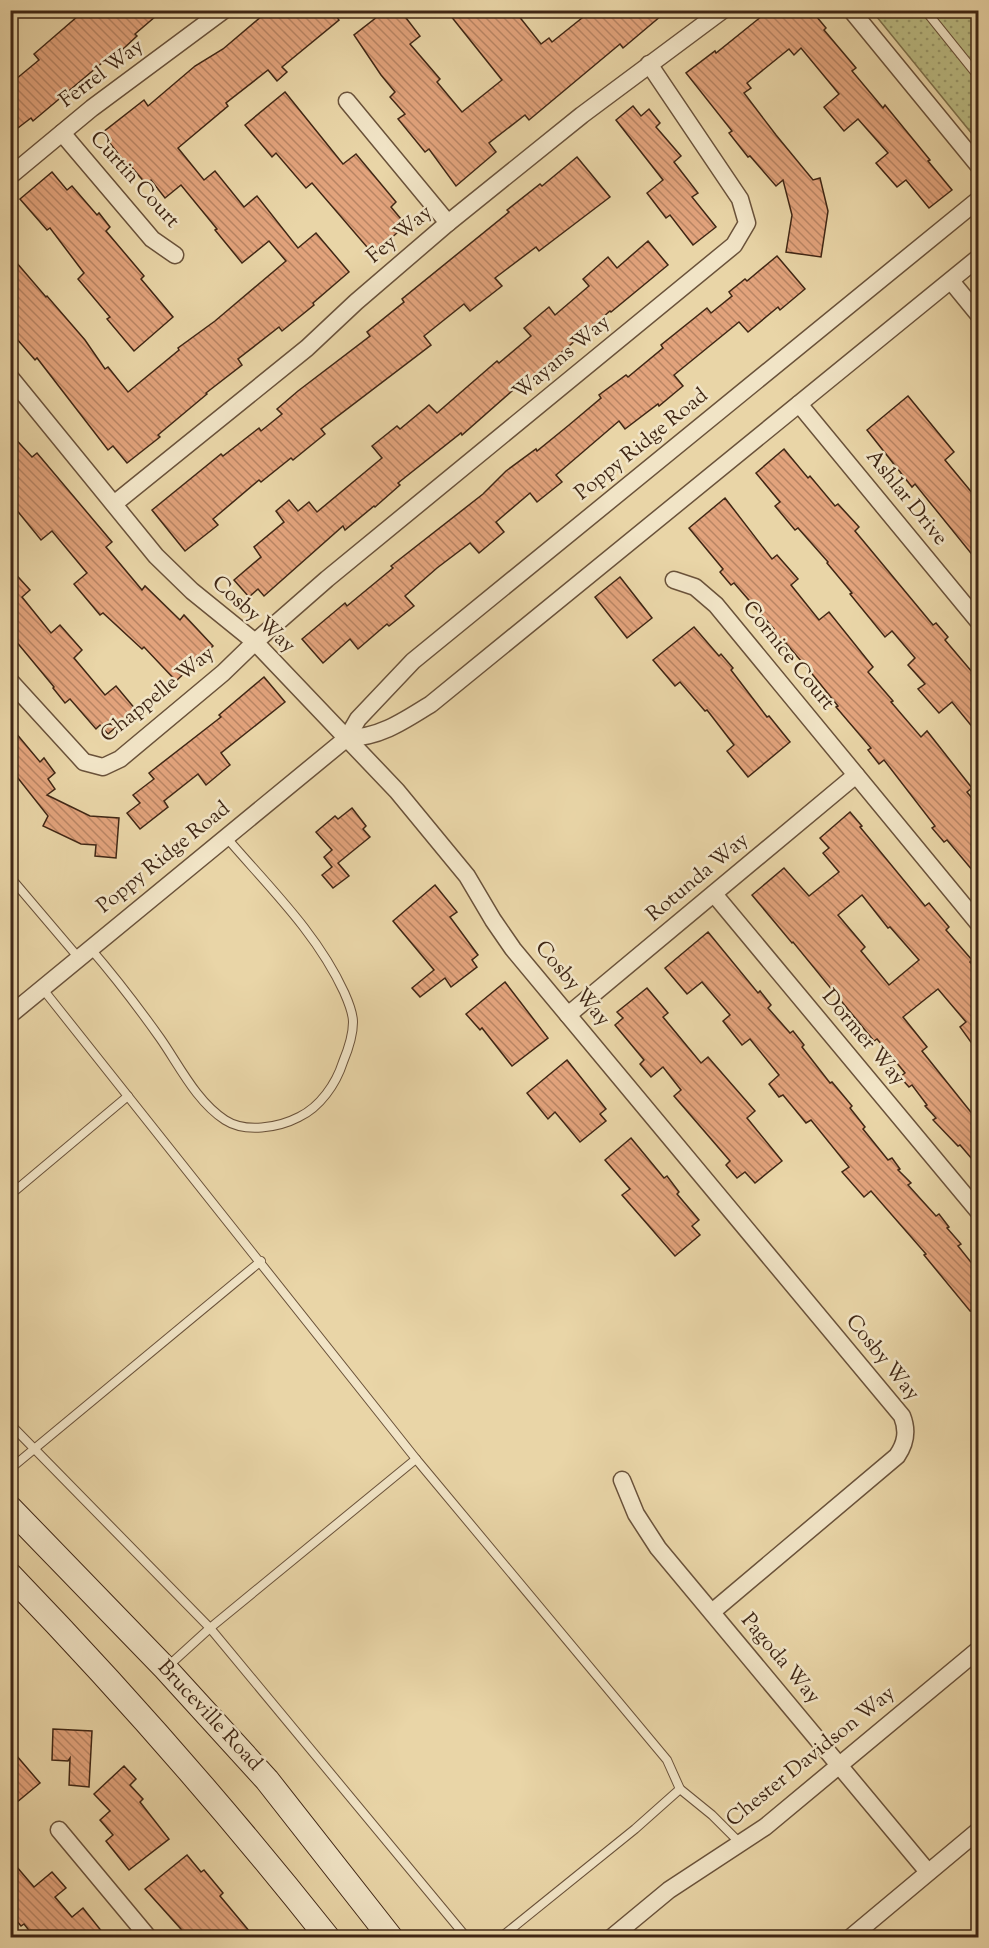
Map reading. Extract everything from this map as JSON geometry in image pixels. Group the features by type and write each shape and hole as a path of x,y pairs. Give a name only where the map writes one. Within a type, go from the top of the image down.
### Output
{"main road":[{"name":"Bruceville Road","path":"10,1508 165,1668 267,1780 391,1938"},
{"path":"10,1575 76,1644 249,1838 328,1938"}],"street":[{"name":"Ferrel Way","path":"10,176 62,133 224,10"},
{"name":"Fey Way","path":"114,504 307,348 356,302 448,223 582,114 723,10"},
{"path":"851,10 978,165"},
{"name":"Wayans Way","path":"255,642 327,579 734,245 747,223 740,199 649,64"},
{"path":"347,101 448,223"},
{"name":"Curtin Court","path":"62,133 152,239 176,255"},
{"name":"Poppy Ridge Road","path":"10,1015 347,738 358,719 413,661 978,200"},
{"path":"347,738 367,737 384,731 431,704 978,258"},
{"path":"951,281 978,314"},
{"name":"Cosby Way","path":"10,377 156,556 192,591 255,642 390,783 477,889 504,938 897,1409 905,1425 905,1442 897,1456 712,1612"},
{"name":"Ashlar Drive","path":"799,404 978,621"},
{"name":"Cornice Court","path":"674,580 694,587 710,598 978,923"},
{"name":"Chappelle Way","path":"10,681 84,762 103,767 120,759 223,673 255,642"},
{"name":"Rotunda Way","path":"568,1015 856,775"},
{"name":"Dormer Way","path":"714,894 978,1211"},
{"name":"Pagoda Way","path":"622,1480 646,1531 928,1872"},
{"name":"Chester Davidson Way","path":"611,1938 669,1890 765,1827 978,1650"},
{"path":"59,1830 149,1938"},
{"path":"850,1938 978,1831"}],"lane":[{"path":"925,10 978,76"},
{"path":"10,877 131,996 186,1077 209,1106 225,1120 245,1128 270,1126 296,1119 313,1110 340,1071 349,1046 353,1022 350,1005 332,965 313,939 226,837"},
{"path":"42,988 416,1459 667,1760 680,1789 712,1815 741,1844"},
{"path":"10,1195 128,1096"},
{"path":"10,1469 261,1261"},
{"path":"10,1424 210,1628 467,1938"},
{"path":"165,1668 210,1628 416,1459"},
{"path":"500,1938 635,1829 680,1789"}],"green space":[{"path":"872,11 978,11 978,142 977,140"}],"building":[{"path":"85,10 163,10 135,34 137,36 123,49 121,47 33,121 31,118 10,134 10,84 39,60 34,54"},
{"path":"269,10 332,10 339,20 282,67 287,72 277,81 268,70 226,103 228,106 178,148 204,180 215,171 244,207 257,196 298,248 316,233 349,272 282,331 279,327 238,359 242,365 206,393 158,435 160,437 127,463 113,446 108,450 37,358 35,360 10,331 10,255 85,340 105,369 108,367 128,392 179,350 178,348 215,321 286,261 269,241 242,263 181,185 165,198 151,180 146,184 129,164 127,165 102,133 144,100 148,106 195,66 223,49"},
{"path":"386,10 400,10 420,36 410,44 440,79 437,82 462,112 502,80 446,10 514,10 541,44 549,38 552,42 592,10 668,10 623,48 620,44 529,120 525,115 489,143 496,152 456,186 429,149 425,152 398,119 405,114 390,97 395,92 354,35"},
{"path":"757,10 811,10 826,28 824,30 856,68 852,71 883,108 885,105 952,190 929,208 906,180 897,187 876,163 888,153 858,119 844,131 824,107 839,94 801,48 794,55 789,49 747,83 751,88 744,93 813,180 820,178 828,211 821,257 786,252 792,215 783,180 776,186 750,156 748,157 729,133 732,131 686,73 715,51 716,53 762,16"},
{"path":"285,92 343,164 356,154 396,202 391,207 406,225 373,254 312,183 306,188 276,153 272,157 245,125"},
{"path":"633,106 641,116 649,109 660,123 656,127 681,156 674,162 698,193 692,197 716,227 693,245 670,215 666,218 647,193 663,180 616,120"},
{"path":"577,157 610,197 539,251 536,247 495,278 502,286 470,311 464,304 424,336 431,345 321,429 325,434 293,460 291,458 261,482 259,480 213,519 218,525 185,551 152,510 221,454 223,456 259,428 261,431 282,414 277,409 370,336 367,332 404,302 402,299 509,212 507,210 540,184 542,186"},
{"path":"52,172 67,190 72,186 97,215 99,213 110,227 106,231 144,276 141,279 173,317 134,351 107,319 110,317 78,279 84,273 50,228 47,230 20,199"},
{"path":"648,241 668,265 522,386 520,384 462,435 461,433 398,483 400,485 375,507 345,530 343,526 264,596 258,589 249,597 234,580 261,557 254,547 284,522 276,511 289,500 298,511 309,502 317,512 382,458 372,446 397,426 400,429 429,405 437,413 497,361 499,363 531,336 524,328 549,307 555,315 589,286 583,279 608,257 617,268"},
{"path":"777,256 805,289 780,310 778,307 748,332 739,322 674,375 683,386 659,406 658,404 625,429 619,421 556,475 562,482 537,502 530,493 496,522 504,532 479,553 470,543 437,568 405,596 414,606 389,626 387,624 358,649 350,639 323,663 302,639 345,603 347,606 393,568 391,566 483,494 506,471 536,449 537,451 569,425 601,398 599,395 626,375 628,377 663,348 661,345 707,308 711,313 732,296 729,292 745,279 747,281"},
{"path":"908,396 954,452 945,460 978,500 978,562 915,484 912,487 867,430"},
{"path":"10,433 32,457 37,453 112,542 106,547 142,590 145,586 180,620 184,615 213,646 176,681 144,647 142,649 103,613 100,615 74,584 87,573 52,531 41,540 15,508 17,506 10,498"},
{"path":"784,449 808,478 810,476 835,506 838,504 859,527 855,531 933,625 936,623 948,637 945,640 978,679 978,734 952,702 939,713 918,689 925,684 908,665 915,658 892,631 885,637 850,594 852,593 828,562 798,528 795,530 775,506 780,502 756,473"},
{"path":"725,498 772,559 777,555 798,579 791,585 819,620 829,612 873,667 868,672 893,701 891,702 921,737 927,731 972,788 967,792 978,806 978,877 947,840 944,842 932,828 935,826 884,760 879,764 868,750 871,748 836,707 838,706 813,675 785,642 782,645 770,632 774,629 734,583 731,585 720,572 723,569 689,528"},
{"path":"10,568 30,590 22,597 51,633 60,625 82,650 74,658 105,695 116,686 136,710 108,734 100,725 96,729 70,699 65,703 10,634"},
{"path":"620,577 652,618 627,638 595,597"},
{"path":"694,627 719,656 721,654 733,668 731,670 767,717 769,716 790,742 748,777 727,751 734,745 707,710 705,711 680,682 675,686 653,660"},
{"path":"264,677 285,702 221,753 230,765 206,785 198,774 164,801 168,807 140,829 127,813 140,803 133,795 154,779 149,773 221,717 219,715"},
{"path":"10,726 40,762 44,758 55,773 48,779 55,789 47,795 90,816 119,818 116,858 95,856 96,845 81,844 43,826 48,816 10,768"},
{"path":"352,808 366,826 363,829 370,837 338,863 349,876 333,888 322,875 332,867 324,857 332,850 316,832 335,816 338,819"},
{"path":"850,812 925,906 929,903 949,927 946,930 972,960 970,962 978,972 978,1052 960,1027 966,1022 938,989 903,1017 927,1047 922,1051 978,1121 978,1166 960,1145 958,1146 933,1120 936,1118 925,1106 927,1105 912,1085 909,1087 900,1077 905,1073 877,1039 874,1041 752,895 784,868 809,896 839,872 823,853 829,848 820,838","holes":["862,895 888,928 890,927 919,960 889,985 861,951 865,947 838,915"]},
{"path":"435,885 457,912 450,917 478,955 472,960 477,967 451,987 445,978 420,997 412,988 434,970 393,921"},
{"path":"708,932 758,993 760,991 771,1005 768,1008 790,1033 793,1031 804,1045 802,1047 830,1083 832,1082 852,1106 850,1108 865,1127 863,1129 888,1160 892,1158 900,1169 898,1170 911,1183 908,1185 936,1216 939,1214 949,1227 947,1228 961,1244 958,1246 978,1271 978,1318 871,1191 864,1197 842,1172 849,1167 811,1120 806,1123 783,1095 779,1097 769,1084 779,1075 750,1039 742,1045 723,1021 730,1015 702,982 687,994 665,968"},
{"path":"505,982 548,1038 512,1066 482,1028 480,1030 466,1014"},
{"path":"647,988 668,1013 663,1017 701,1063 708,1057 755,1111 747,1118 782,1161 755,1183 745,1172 737,1178 726,1165 730,1161 674,1096 681,1090 663,1067 651,1077 640,1064 644,1060 615,1025 623,1018 617,1012"},
{"path":"567,1060 606,1109 600,1114 606,1121 580,1142 555,1112 548,1119 527,1093"},
{"path":"631,1138 664,1178 667,1176 679,1192 677,1194 699,1220 692,1226 700,1235 675,1256 622,1195 630,1189 605,1160"},
{"path":"53,1729 92,1731 89,1787 69,1785 70,1758 68,1761 52,1760"},
{"path":"10,1748 40,1783 10,1808"},
{"path":"124,1766 136,1779 130,1785 143,1799 140,1802 169,1839 129,1870 106,1841 113,1835 100,1820 110,1811 94,1794"},
{"path":"187,1855 201,1872 204,1870 223,1893 220,1896 255,1938 189,1938 145,1889"},
{"path":"10,1859 34,1887 52,1872 66,1888 55,1897 72,1917 83,1908 107,1938 35,1938 24,1924 21,1926 10,1913"}]}
